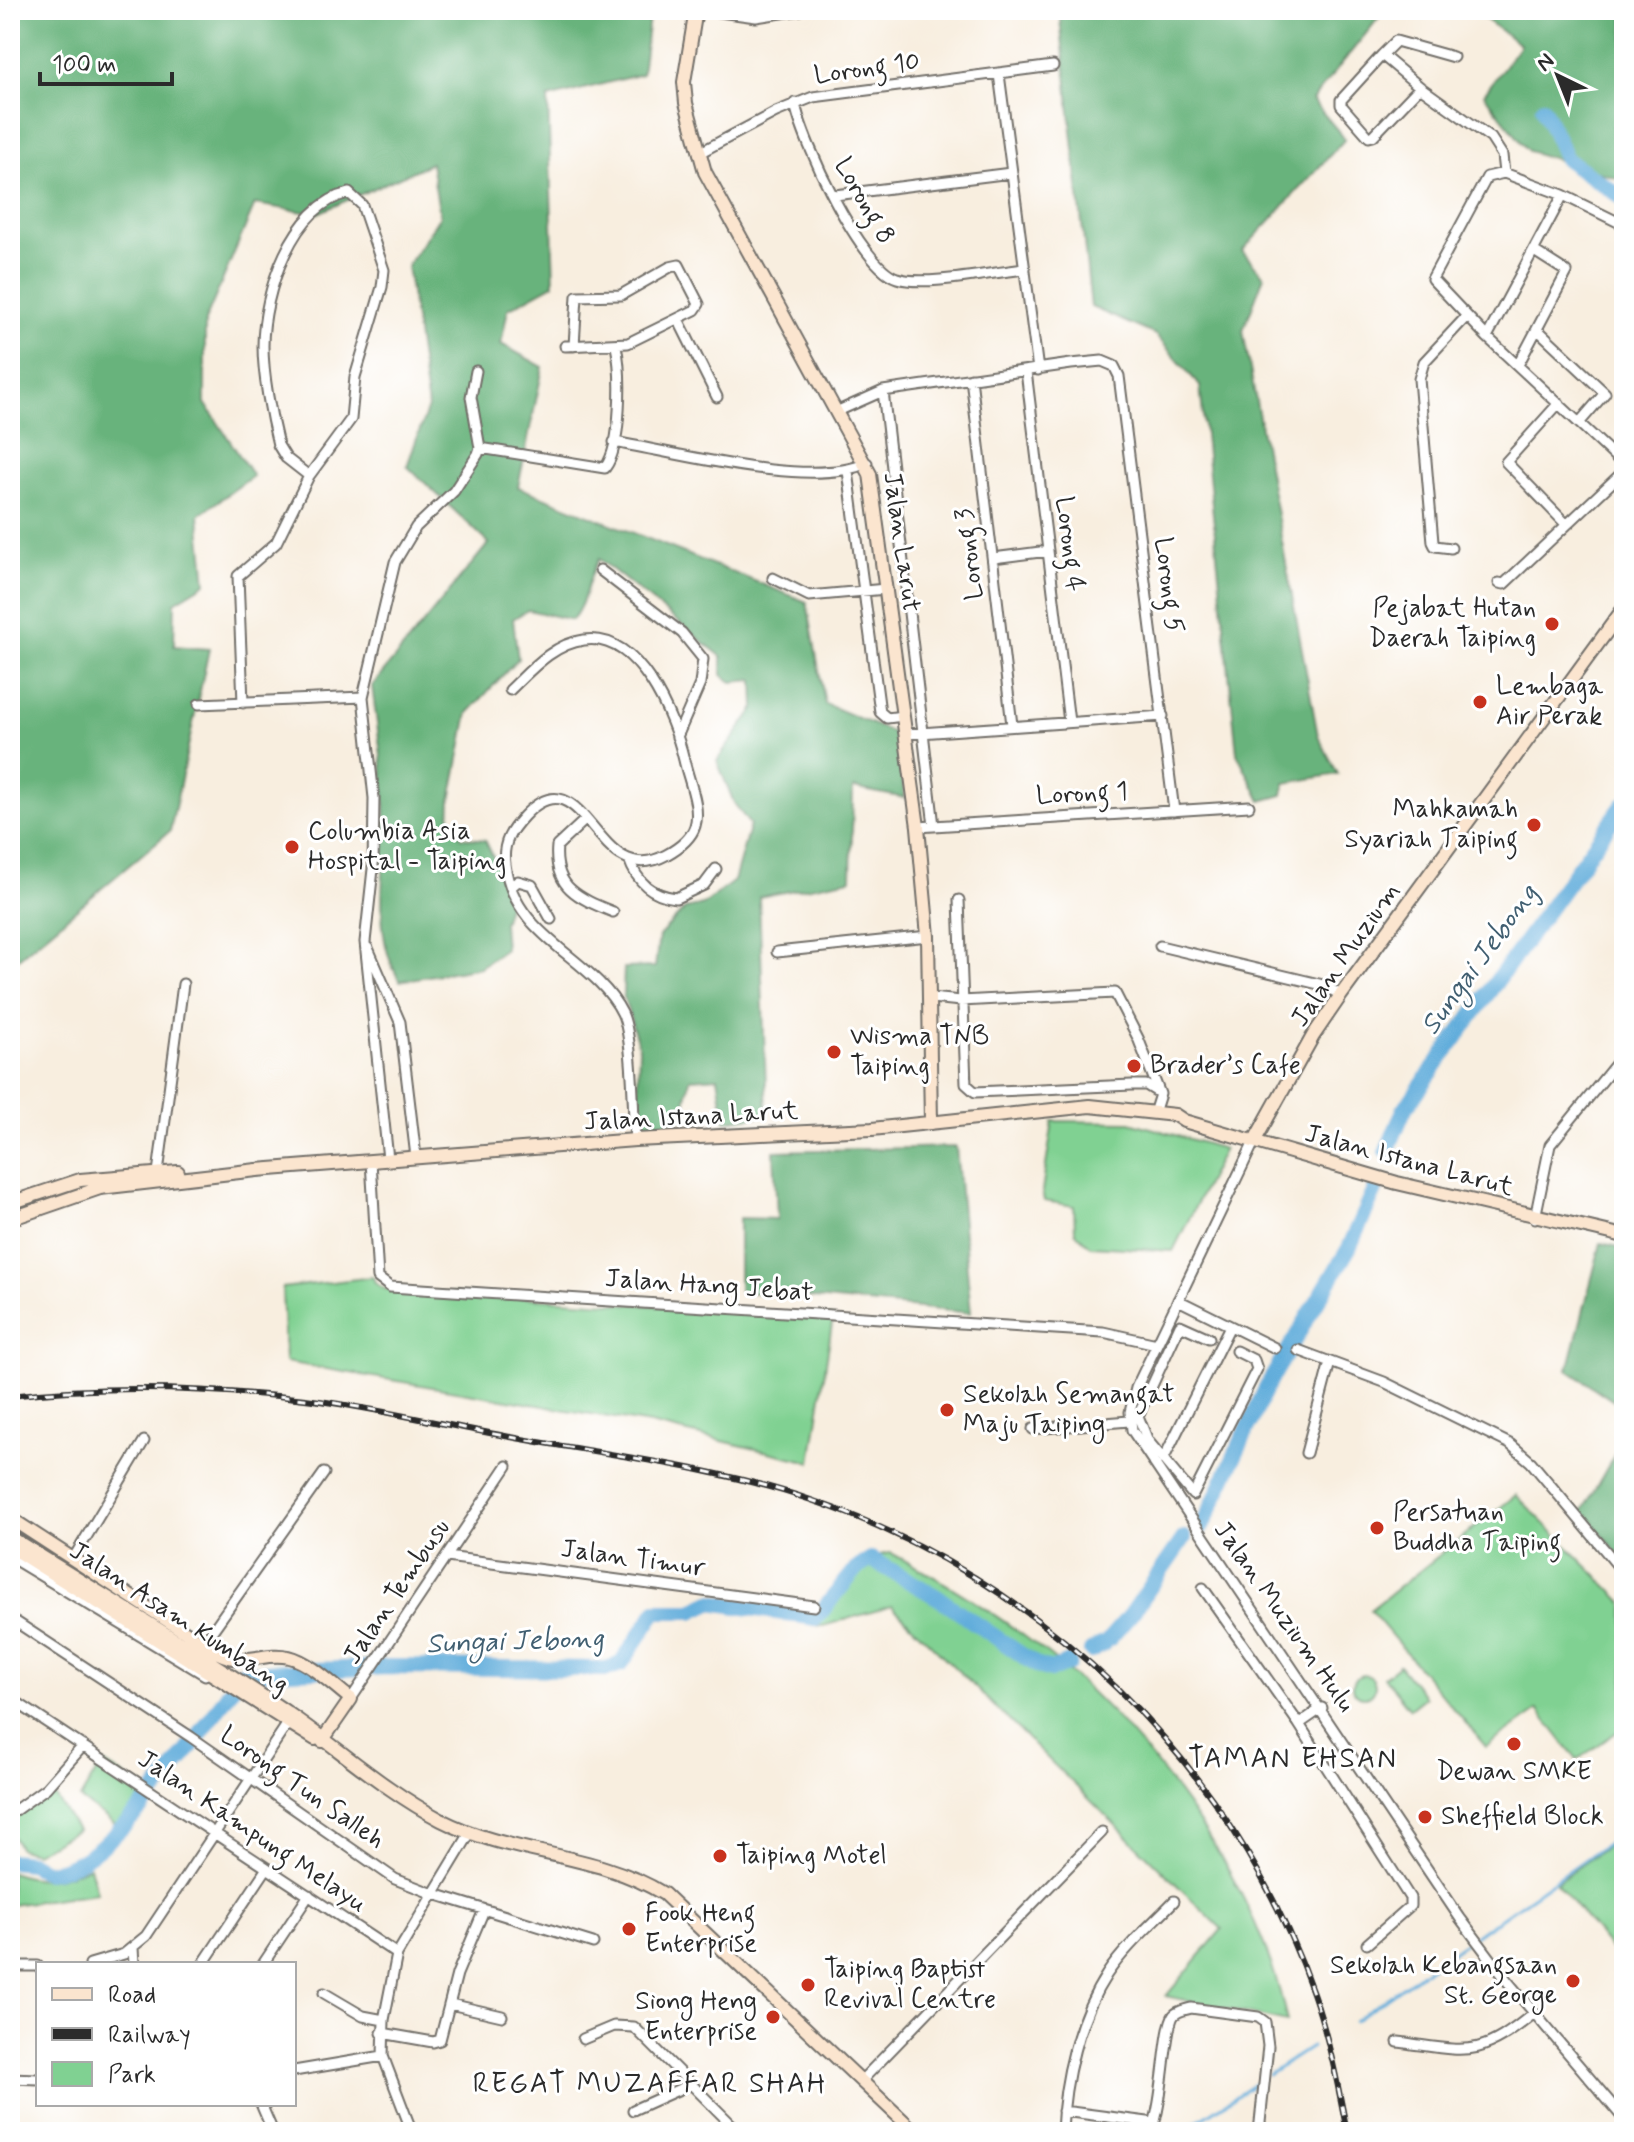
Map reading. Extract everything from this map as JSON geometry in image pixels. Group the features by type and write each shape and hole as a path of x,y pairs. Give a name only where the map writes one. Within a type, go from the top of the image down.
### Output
{"main road":[{"name":"Jalan Larut","path":"696,10 684,82 699,153 715,192 867,463 918,827 931,998 931,1123"},
{"name":"Jalan Muzium","path":"1255,1140 1341,995 1624,608"},
{"name":"Jalan Istana Larut","path":"10,1219 100,1188 257,1170 635,1140 803,1133 1078,1107 1155,1110 1397,1183 1535,1218 1624,1236"},
{"name":"Jalan Istana Larut","path":"1127,1108 1172,1123 1184,1121"},
{"name":"Jalan Istana Larut","path":"10,1203 70,1182 158,1173 257,1170"},
{"name":"Jalan Istana Larut","path":"10,1226 57,1203"},
{"name":"Jalan Asam Kumbang","path":"10,1518 203,1644 237,1661 284,1656 297,1660 351,1699"},
{"name":"Jalan Asam Kumbang","path":"10,1537 322,1741 418,1808 470,1833 581,1860 637,1879 664,1894 915,2132"},
{"name":"Jalan Asam Kumbang","path":"10,1547 182,1650"},
{"name":"Jalan Tembusu","path":"322,1741 351,1699"}],"street":[{"path":"705,10 740,16 801,10"},
{"path":"1420,87 1379,132 1369,137 1344,109 1341,100 1396,41 1453,57"},
{"path":"1382,55 1420,87 1491,138 1502,155 1500,173"},
{"name":"Lorong 10","path":"699,153 795,103 813,97 1053,66"},
{"path":"838,411 883,391 1038,370 999,74"},
{"name":"Lorong 8","path":"795,103 806,145 873,263 898,279 911,282 1025,269"},
{"path":"835,195 1011,173"},
{"path":"1499,583 1504,584 1624,468 1580,422 1466,317 1432,279 1487,177 1500,173 1563,195 1624,225"},
{"path":"243,703 238,576 276,543 309,476 351,419 355,377 384,279 382,258 372,228 359,200 349,193 316,208 297,232 279,271 263,341 278,445 286,458 309,476"},
{"path":"1487,337 1563,195"},
{"path":"1518,365 1567,272 1534,251"},
{"path":"676,265 699,304 695,310 678,319 641,339 616,346 569,346 577,296 621,295 676,265"},
{"path":"1451,548 1435,546 1433,542 1419,379 1424,362 1466,317"},
{"path":"678,319 717,397"},
{"path":"1537,329 1605,393 1580,422"},
{"path":"480,448 605,468 610,461 614,442 621,370 616,346"},
{"name":"Lorong 5","path":"1038,370 1102,361 1114,366 1119,376 1174,811"},
{"path":"388,1159 365,942 373,869 374,798 363,697 386,585 395,562 416,527 467,474 480,448 471,397 476,371"},
{"name":"Lorong 4","path":"1026,371 1069,722"},
{"name":"Lorong 3","path":"971,378 1012,725"},
{"name":"Jalan Larut","path":"883,391 934,826"},
{"path":"1559,403 1506,462 1566,524"},
{"path":"614,442 808,475 848,471 867,463"},
{"path":"848,471 880,712 887,718 903,716"},
{"path":"993,558 1048,551"},
{"path":"600,570 682,633 703,659 700,684 677,737"},
{"path":"773,578 809,596 886,589"},
{"path":"510,690 542,658 564,646 584,640 603,641 624,649 640,664 677,737 695,807 695,825 687,839 659,859 639,863 603,843 566,798 551,797 528,811 513,828 504,846 511,887 526,916 606,992 625,1019 635,1140"},
{"path":"199,704 363,697"},
{"path":"906,734 1163,716"},
{"name":"Lorong 1","path":"918,827 1249,806"},
{"path":"586,819 557,846 559,875 566,888 577,897 613,912"},
{"path":"629,859 633,872 651,891 676,898 704,885 716,869"},
{"path":"511,887 518,881 532,885 551,919"},
{"path":"959,900 964,1077 975,1092 1146,1085 1159,1093"},
{"path":"777,952 928,936"},
{"path":"365,942 400,1022 416,1157"},
{"path":"1160,946 1323,985 1341,995"},
{"path":"158,1173 183,984"},
{"path":"931,998 961,1001 1115,993 1138,1038 1159,1093 1155,1110"},
{"path":"1535,1218 1550,1145 1624,1054"},
{"path":"1033,1429 1129,1421 1136,1388 1255,1140"},
{"name":"Jalan Hang Jebat","path":"371,1161 378,1278 390,1287 1103,1332 1157,1344"},
{"path":"1178,1300 1275,1348"},
{"path":"1209,1338 1180,1325 1138,1416 1148,1441 1189,1493 1197,1491 1257,1369 1254,1360 1236,1351"},
{"path":"1163,1460 1230,1326"},
{"path":"1298,1350 1467,1420 1510,1444 1531,1462 1624,1573"},
{"path":"1306,1453 1330,1362"},
{"name":"Jalan Muzium Hulu","path":"1129,1421 1137,1443 1322,1708 1477,1942 1624,2119"},
{"path":"73,1559 144,1441"},
{"name":"Jalan Tembusu","path":"351,1699 507,1466"},
{"path":"203,1644 324,1473"},
{"name":"Jalan Asam Kumbang","path":"10,1557 172,1657 203,1674 221,1677"},
{"name":"Jalan Timur","path":"447,1557 814,1606"},
{"path":"1203,1588 1299,1724 1410,1898 1410,1906 1404,1913 1367,1944"},
{"name":"Lorong Tun Salleh","path":"10,1618 203,1745 375,1867 431,1893 593,1943"},
{"name":"Jalan Kampung Melayu","path":"10,1698 397,1954"},
{"path":"1299,1724 1322,1708"},
{"path":"103,1962 133,1948 151,1928 289,1721"},
{"path":"10,1814 46,1788 83,1746"},
{"path":"861,2081 1102,1832"},
{"path":"412,2132 383,2056 384,2020 397,1954 470,1833"},
{"path":"204,1962 267,1868"},
{"path":"264,1962 309,1895"},
{"path":"1062,2132 1063,2111 1079,2037 1102,1984 1124,1954 1174,1901"},
{"path":"382,2033 433,2042 440,2040 457,1974 484,1910"},
{"path":"133,1948 134,1962"},
{"path":"10,1966 36,1966"},
{"path":"324,1993 363,2016 384,2020"},
{"path":"450,2004 502,2016"},
{"path":"1063,2111 1153,2127 1161,2103 1170,2023 1181,2011 1191,2008 1258,2017 1265,2022 1268,2031 1259,2132"},
{"path":"1398,2042 1481,2048 1501,2040 1534,2013"},
{"path":"583,2039 614,2026 634,2027 739,2132"},
{"path":"296,2071 383,2056"},
{"path":"10,2078 36,2079"},
{"path":"633,2110 691,2084"},
{"path":"262,2106 273,2132"}],"green space":[{"path":"10,10 650,10 642,74 548,98 554,284 508,309 501,344 543,367 518,487 807,602 825,704 896,734 905,798 853,788 851,879 759,897 767,1115 725,1121 718,1077 690,1079 682,1119 637,1127 639,1048 623,994 624,968 655,967 659,936 685,909 703,905 734,881 750,825 734,803 717,761 755,708 754,680 732,682 722,675 722,657 599,559 581,606 572,620 528,610 513,619 518,659 468,713 451,800 450,824 462,837 485,840 511,894 503,923 505,949 480,967 400,981 391,962 382,919 384,793 372,686 489,543 407,466 428,407 407,266 440,216 431,163 316,214 255,204 205,321 205,403 253,476 199,515 206,583 175,602 174,646 209,649 170,831 10,965"},
{"path":"1059,10 1624,10 1624,180 1528,151 1484,94 1520,45 1476,12 1381,15 1312,100 1345,139 1242,251 1264,276 1243,331 1318,736 1338,774 1285,783 1283,795 1261,801 1237,753 1200,386 1156,335 1091,307"},
{"path":"1053,1121 1130,1122 1224,1149 1173,1251 1090,1246 1075,1232 1074,1206 1044,1201 1042,1191"},
{"path":"956,1147 971,1313 739,1291 739,1218 777,1219 774,1151"},
{"path":"1601,1243 1624,1248 1624,1408 1568,1370"},
{"path":"373,1277 375,1283 385,1289 833,1317 811,1462 650,1424 285,1362 282,1288"},
{"path":"1624,1416 1624,1560 1582,1512 1616,1452"},
{"path":"1516,1495 1624,1603 1624,1727 1577,1760 1538,1710 1486,1747 1370,1610"},
{"path":"891,1553 972,1600 1049,1655 1127,1729 1198,1820 1228,1870 1254,1920 1274,1971 1287,2022 1166,1996 1222,1929 892,1606 823,1626 813,1625 857,1570 879,1556"},
{"path":"1399,1665 1425,1697 1410,1709 1384,1677"},
{"path":"1360,1675 1368,1675 1375,1686 1368,1697 1360,1697 1353,1690 1353,1682"},
{"path":"102,1762 150,1792 116,1825 80,1799"},
{"path":"52,1792 77,1830 35,1853 20,1849 10,1832 10,1820"},
{"path":"1624,1834 1624,1965 1556,1883"},
{"path":"90,1866 97,1893 10,1905 10,1872 51,1879"}],"waterway":[{"name":"Sungai Jebong","path":"1543,108 1566,159 1624,199"},
{"name":"Sungai Jebong","path":"1387,1151 1404,1110 1624,804"},
{"name":"Sungai Jebong","path":"1202,1527 1267,1386 1349,1248 1375,1190"},
{"name":"Sungai Jebong","path":"1109,1639 1132,1613 1184,1538"},
{"name":"Sungai Jebong","path":"10,1861 31,1863 46,1872 72,1865 99,1848 128,1822 183,1758 242,1673 389,1667 606,1669 621,1664 656,1611 692,1611 711,1602 816,1618 857,1568 871,1559 937,1597 1038,1666 1051,1670 1069,1663"},
{"name":"Sungai Jebong","path":"1091,1651 1103,1644"},
{"path":"1354,2021 1624,1832"},
{"path":"1268,2075 1311,2047"},
{"path":"1181,2132 1261,2080"}],"railway":[{"path":"10,1396 121,1389 268,1395 355,1406 505,1436 660,1462 736,1478 811,1500 896,1534 976,1578 1050,1630 1118,1690 1179,1756 1233,1830 1278,1909 1313,1993 1337,2079 1347,2132"}],"place":[{"name":"Pejabat Hutan Daerah Taiping","path":"1552,624"},
{"name":"Lembaga Air Perak","path":"1480,702"},
{"name":"Mahkamah Syariah Taiping","path":"1534,825"},
{"name":"Columbia Asia Hospital - Taiping","path":"292,847"},
{"name":"Wisma TNB Taiping","path":"834,1052"},
{"name":"Brader’s Cafe","path":"1134,1066"},
{"name":"Sekolah Semangat Maju Taiping","path":"947,1410"},
{"name":"Persatuan Buddha Taiping","path":"1377,1528"},
{"name":"Dewan SMKE","path":"1514,1744"},
{"name":"Sheffield Block","path":"1425,1817"},
{"name":"Taiping Motel","path":"720,1856"},
{"name":"Fook Heng Enterprise","path":"629,1929"},
{"name":"Sekolah Kebangsaan St. George","path":"1573,1981"},
{"name":"Taiping Baptist Revival Centre","path":"808,1985"},
{"name":"Siong Heng Enterprise","path":"773,2017"}],"district":[{"name":"TAMAN EHSAN","path":"1293,1759"},
{"name":"REGAT MUZAFFAR SHAH","path":"650,2084"}]}
